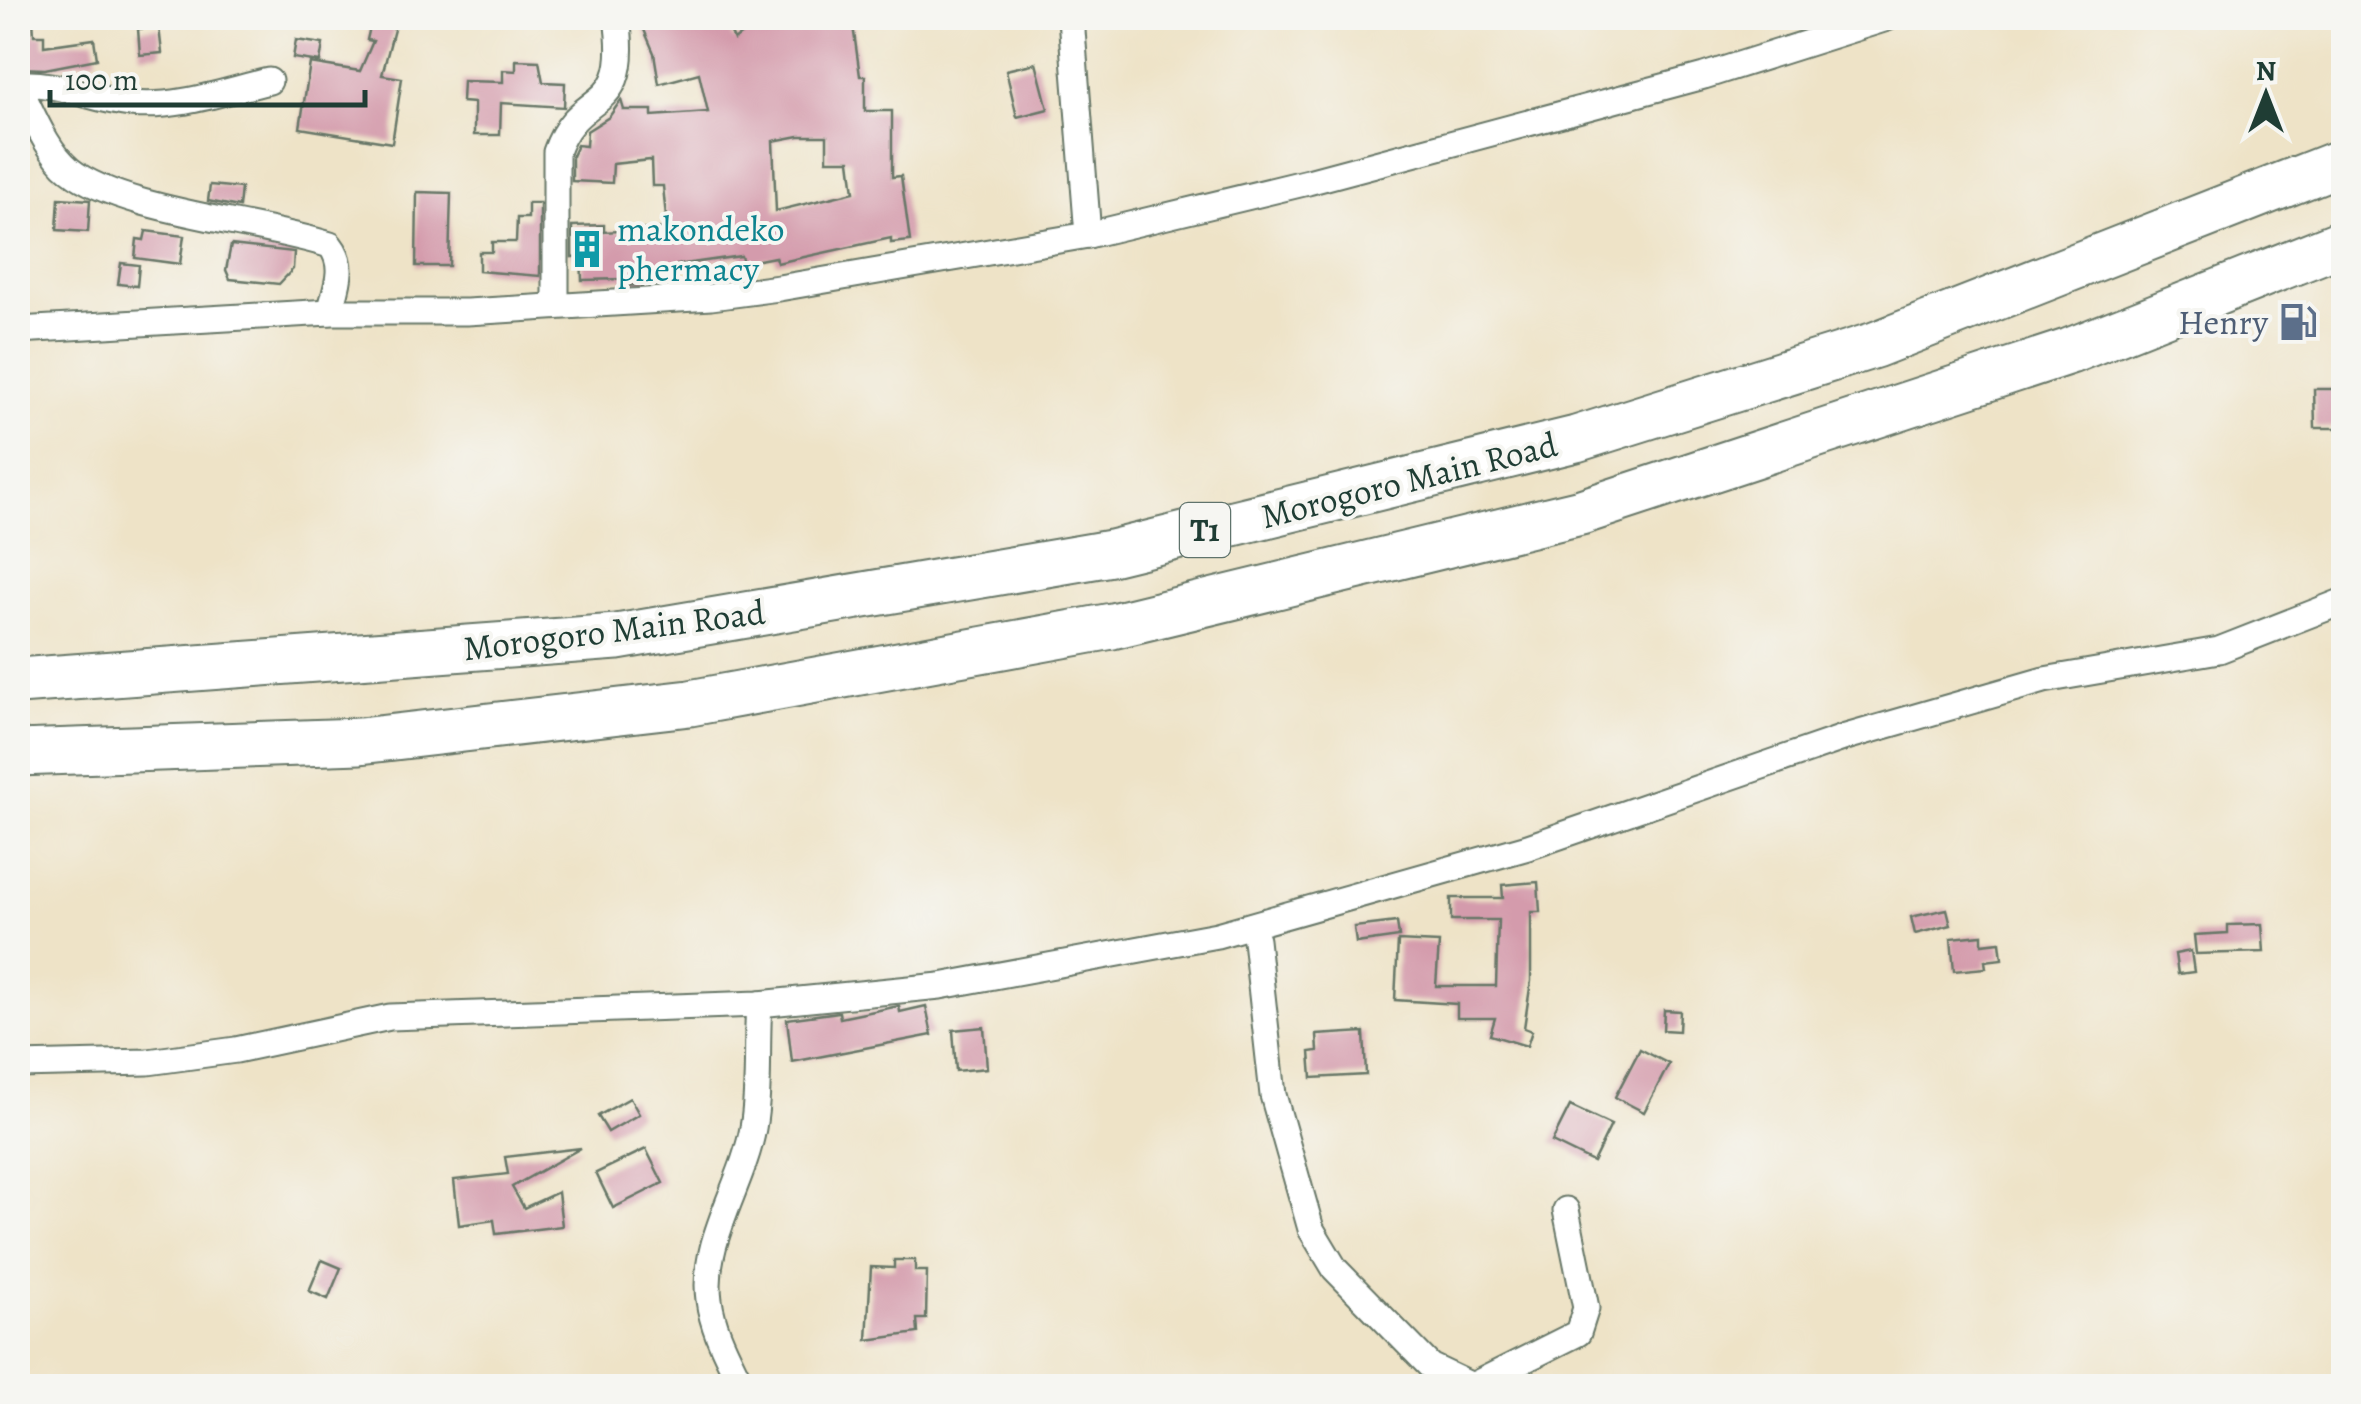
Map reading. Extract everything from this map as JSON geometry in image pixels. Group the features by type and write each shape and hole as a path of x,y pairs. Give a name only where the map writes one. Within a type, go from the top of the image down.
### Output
{"highway":[{"name":"Morogoro Main Road","path":"18,681 617,636 1111,554 1576,440 1856,351 2344,160"},
{"name":"Morogoro Main Road","path":"18,753 360,741 670,706 1112,626 1581,512 2070,351 2344,242"}],"street":[{"path":"556,306 556,152 567,132 618,80 622,48 618,18"},
{"path":"1071,18 1088,235"},
{"path":"20,329 330,312 467,312 711,297 1088,235 1649,91 1887,18"},
{"path":"269,81 172,103 134,105 53,82 18,84 56,156 82,177 152,204 330,245 339,256 340,272 330,312"},
{"path":"18,1065 148,1062 236,1050 390,1017 758,1004 940,986 1216,935 1528,848 1846,737 2044,680 2219,650 2344,601"},
{"path":"1256,940 1272,1096 1312,1229 1335,1270 1430,1366 1472,1386 1578,1333 1586,1308 1566,1210"},
{"path":"742,1386 715,1326 708,1296 712,1247 746,1161 754,1124 758,1004"}],"building":[{"path":"18,18 33,18 34,35 44,35 44,46 94,39 97,59 45,69 18,68"},
{"path":"372,18 397,18 382,75 402,78 392,143 300,128 310,63 360,71 373,41 367,40"},
{"path":"639,18 725,18 734,40 763,18 852,18 860,76 865,76 865,111 892,111 892,177 901,176 910,241 891,243 891,238 777,263 775,257 743,263 741,256 677,265 678,272 654,273 655,284 624,286 623,279 582,280 581,256 572,257 572,226 604,225 604,232 667,228 663,186 652,186 651,160 613,164 612,183 572,181 572,156 577,145 586,146 587,131 609,117 621,100 624,110 652,110 652,116 708,112 699,73 659,84 654,53","holes":["827,136 827,160 850,160 854,192 776,211 773,141"]},
{"path":"159,27 162,53 140,55 138,29"},
{"path":"296,40 323,44 320,62 293,58"},
{"path":"516,60 539,61 543,82 565,83 564,107 501,103 500,135 474,135 474,103 462,102 463,81 503,82 503,70 516,71"},
{"path":"1036,63 1048,109 1017,117 1006,70"},
{"path":"210,185 241,188 239,207 208,201"},
{"path":"417,192 451,193 449,266 416,266"},
{"path":"59,198 90,200 88,232 57,230"},
{"path":"528,203 540,203 540,276 479,271 479,252 492,252 492,242 516,242 517,218 528,218"},
{"path":"146,231 184,236 180,264 135,258 137,239 144,240"},
{"path":"231,245 294,252 293,269 279,284 230,279 226,270"},
{"path":"121,263 139,265 137,286 118,284"},
{"path":"2314,389 2344,389 2344,428 2315,428"},
{"path":"1538,882 1540,912 1531,912 1531,981 1524,1028 1532,1031 1527,1046 1490,1035 1495,1018 1457,1018 1457,1004 1395,1000 1398,941 1439,943 1436,986 1496,986 1498,920 1451,920 1451,898 1503,898 1502,885"},
{"path":"1947,909 1951,925 1915,934 1911,917"},
{"path":"1397,922 1399,937 1356,943 1354,927"},
{"path":"2262,924 2264,952 2196,954 2194,935 2228,933 2228,925"},
{"path":"1982,935 1982,944 2000,942 2002,959 1985,961 1986,968 1954,971 1951,938"},
{"path":"2191,951 2194,972 2178,974 2175,954"},
{"path":"899,1006 900,1012 926,1006 932,1035 792,1062 787,1019 839,1012 840,1018"},
{"path":"1664,1010 1680,1011 1679,1031 1663,1030"},
{"path":"984,1027 987,1068 956,1071 953,1030"},
{"path":"1364,1032 1366,1075 1312,1078 1310,1052 1318,1051 1317,1035"},
{"path":"1640,1049 1669,1064 1644,1112 1615,1097"},
{"path":"630,1098 639,1114 608,1132 598,1116"},
{"path":"1570,1106 1611,1125 1593,1162 1552,1142"},
{"path":"581,1148 512,1187 524,1208 558,1192 562,1226 496,1234 494,1220 459,1225 454,1180 508,1174 505,1157"},
{"path":"646,1149 663,1183 613,1208 596,1173"},
{"path":"322,1260 341,1268 328,1299 309,1291"},
{"path":"894,1260 915,1260 915,1271 927,1271 926,1319 917,1319 918,1333 867,1340 871,1267 894,1268"}],"place":[{"name":"makondeko phermacy","path":"587,249"},
{"name":"Henry","path":"2298,322"}]}
